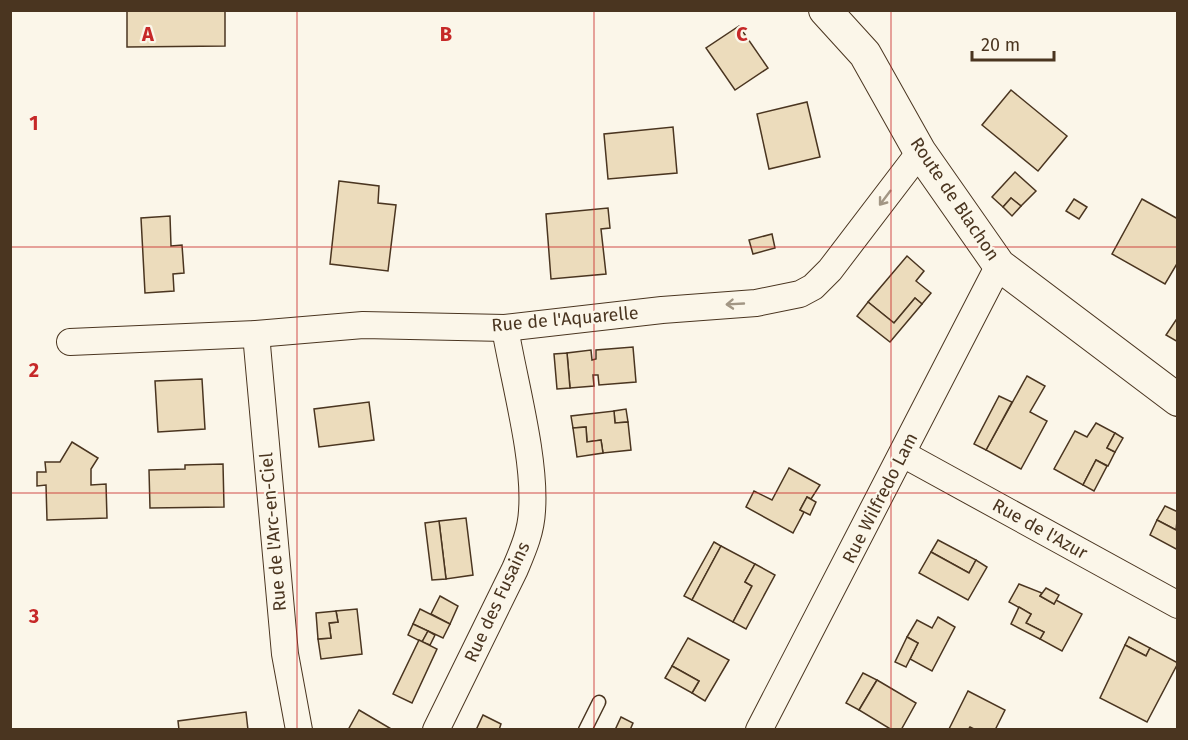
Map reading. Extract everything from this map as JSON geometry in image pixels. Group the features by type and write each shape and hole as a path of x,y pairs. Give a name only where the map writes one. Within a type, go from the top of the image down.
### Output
{"street":[{"name":"Route de Blachon","path":"825,10 865,54 920,152 999,265 1178,400"},
{"name":"Rue de l'Aquarelle","path":"70,342 256,334 363,325 505,327 662,310 756,303 800,294 813,287 830,270 920,152"},
{"name":"Rue Wilfredo Lam","path":"759,729 999,265"},
{"name":"Rue des Fusains","path":"436,729 515,569 526,542 532,513 530,464 505,327"},
{"name":"Rue de l'Arc-en-Ciel","path":"256,334 285,654 299,729"},
{"name":"Rue de l'Azur","path":"903,454 1178,605"}],"lane":[{"path":"585,729 600,702"}],"building":[{"path":"127,10 225,10 225,46 127,47"},
{"path":"739,26 768,68 735,90 706,48"},
{"path":"1011,90 1067,136 1038,171 982,125"},
{"path":"807,102 820,157 769,169 757,114"},
{"path":"673,127 677,173 608,179 604,134"},
{"path":"1015,172 1036,191 1021,206 1011,198 1003,207 992,197"},
{"path":"339,181 379,186 378,203 396,205 388,271 330,264"},
{"path":"1011,198 1021,206 1012,216 1003,207"},
{"path":"1074,199 1087,207 1079,219 1066,211"},
{"path":"1142,199 1178,219 1178,262 1165,284 1112,254"},
{"path":"608,208 610,228 601,229 606,274 551,279 546,214"},
{"path":"170,216 171,246 182,245 184,273 173,274 174,291 145,293 141,218"},
{"path":"772,234 775,248 753,254 749,240"},
{"path":"907,256 924,271 916,281 931,293 922,304 915,298 894,323 868,302"},
{"path":"915,298 922,304 890,342 857,316 868,302 894,323"},
{"path":"1178,317 1178,342 1166,335"},
{"path":"633,347 636,382 599,385 598,375 593,375 594,386 570,388 567,353 591,350 592,360 596,359 596,350"},
{"path":"567,353 570,388 557,389 554,354"},
{"path":"1027,376 1045,386 1030,412 1047,421 1021,469 986,450"},
{"path":"202,379 205,429 158,432 155,381"},
{"path":"999,396 1012,402 986,450 974,444"},
{"path":"369,402 374,440 319,447 314,409"},
{"path":"626,409 628,422 615,423 614,411"},
{"path":"614,411 615,423 628,422 631,450 603,453 601,440 587,442 586,427 573,428 571,416"},
{"path":"1096,423 1115,433 1107,448 1115,452 1108,466 1096,460 1083,485 1054,469 1075,431 1087,437"},
{"path":"586,427 587,442 601,440 603,453 577,457 573,428"},
{"path":"1115,433 1123,438 1115,452 1107,448"},
{"path":"72,442 98,458 91,469 91,485 106,484 107,518 47,520 46,485 37,486 37,472 46,472 45,462 60,462"},
{"path":"1096,460 1107,466 1094,491 1083,485"},
{"path":"223,464 224,507 150,508 149,470 185,469 185,465"},
{"path":"789,468 820,485 811,499 807,497 800,510 804,512 793,533 746,507 754,491 772,500"},
{"path":"807,497 816,502 810,515 800,510"},
{"path":"1165,506 1178,512 1176,530 1157,520"},
{"path":"466,518 473,575 446,579 439,521"},
{"path":"1157,520 1176,530 1178,527 1178,550 1150,535"},
{"path":"439,521 446,579 432,580 425,523"},
{"path":"938,540 976,560 969,573 931,552"},
{"path":"714,542 721,546 692,600 684,596"},
{"path":"721,546 755,564 745,582 752,586 733,622 692,600"},
{"path":"931,552 969,573 976,560 987,567 968,600 919,573"},
{"path":"755,564 775,575 746,629 733,622 752,586 745,582"},
{"path":"1019,584 1042,593 1040,596 1054,604 1056,600 1082,614 1062,651 1040,639 1044,632 1026,623 1031,614 1009,602"},
{"path":"1046,588 1059,595 1054,604 1040,596"},
{"path":"440,596 458,606 450,624 431,614"},
{"path":"1019,607 1031,614 1026,623 1044,632 1040,639 1011,624"},
{"path":"357,609 362,654 321,659 318,639 331,638 329,623 338,622 336,611"},
{"path":"420,609 450,624 443,638 413,624"},
{"path":"336,611 338,622 329,623 331,638 318,639 316,613"},
{"path":"938,617 955,627 932,671 910,659 918,643 907,637 917,620 932,628"},
{"path":"413,624 428,631 422,642 408,635"},
{"path":"428,631 435,635 430,645 422,642"},
{"path":"907,637 918,643 906,667 895,662"},
{"path":"1129,637 1150,648 1146,656 1125,645"},
{"path":"688,638 729,660 705,701 692,693 699,681 672,666"},
{"path":"419,640 437,649 412,703 393,694"},
{"path":"1125,645 1146,656 1150,648 1178,663 1147,722 1100,698"},
{"path":"672,666 699,681 692,693 665,678"},
{"path":"863,673 877,680 859,710 846,703"},
{"path":"877,680 916,703 901,730 892,730 859,710"},
{"path":"968,691 1005,710 995,730 976,730 970,727 968,730 949,729"},
{"path":"359,710 393,730 348,730"},
{"path":"246,712 248,730 179,730 178,721"},
{"path":"483,715 501,724 499,730 476,730"},
{"path":"621,717 633,723 630,730 615,730"}]}
